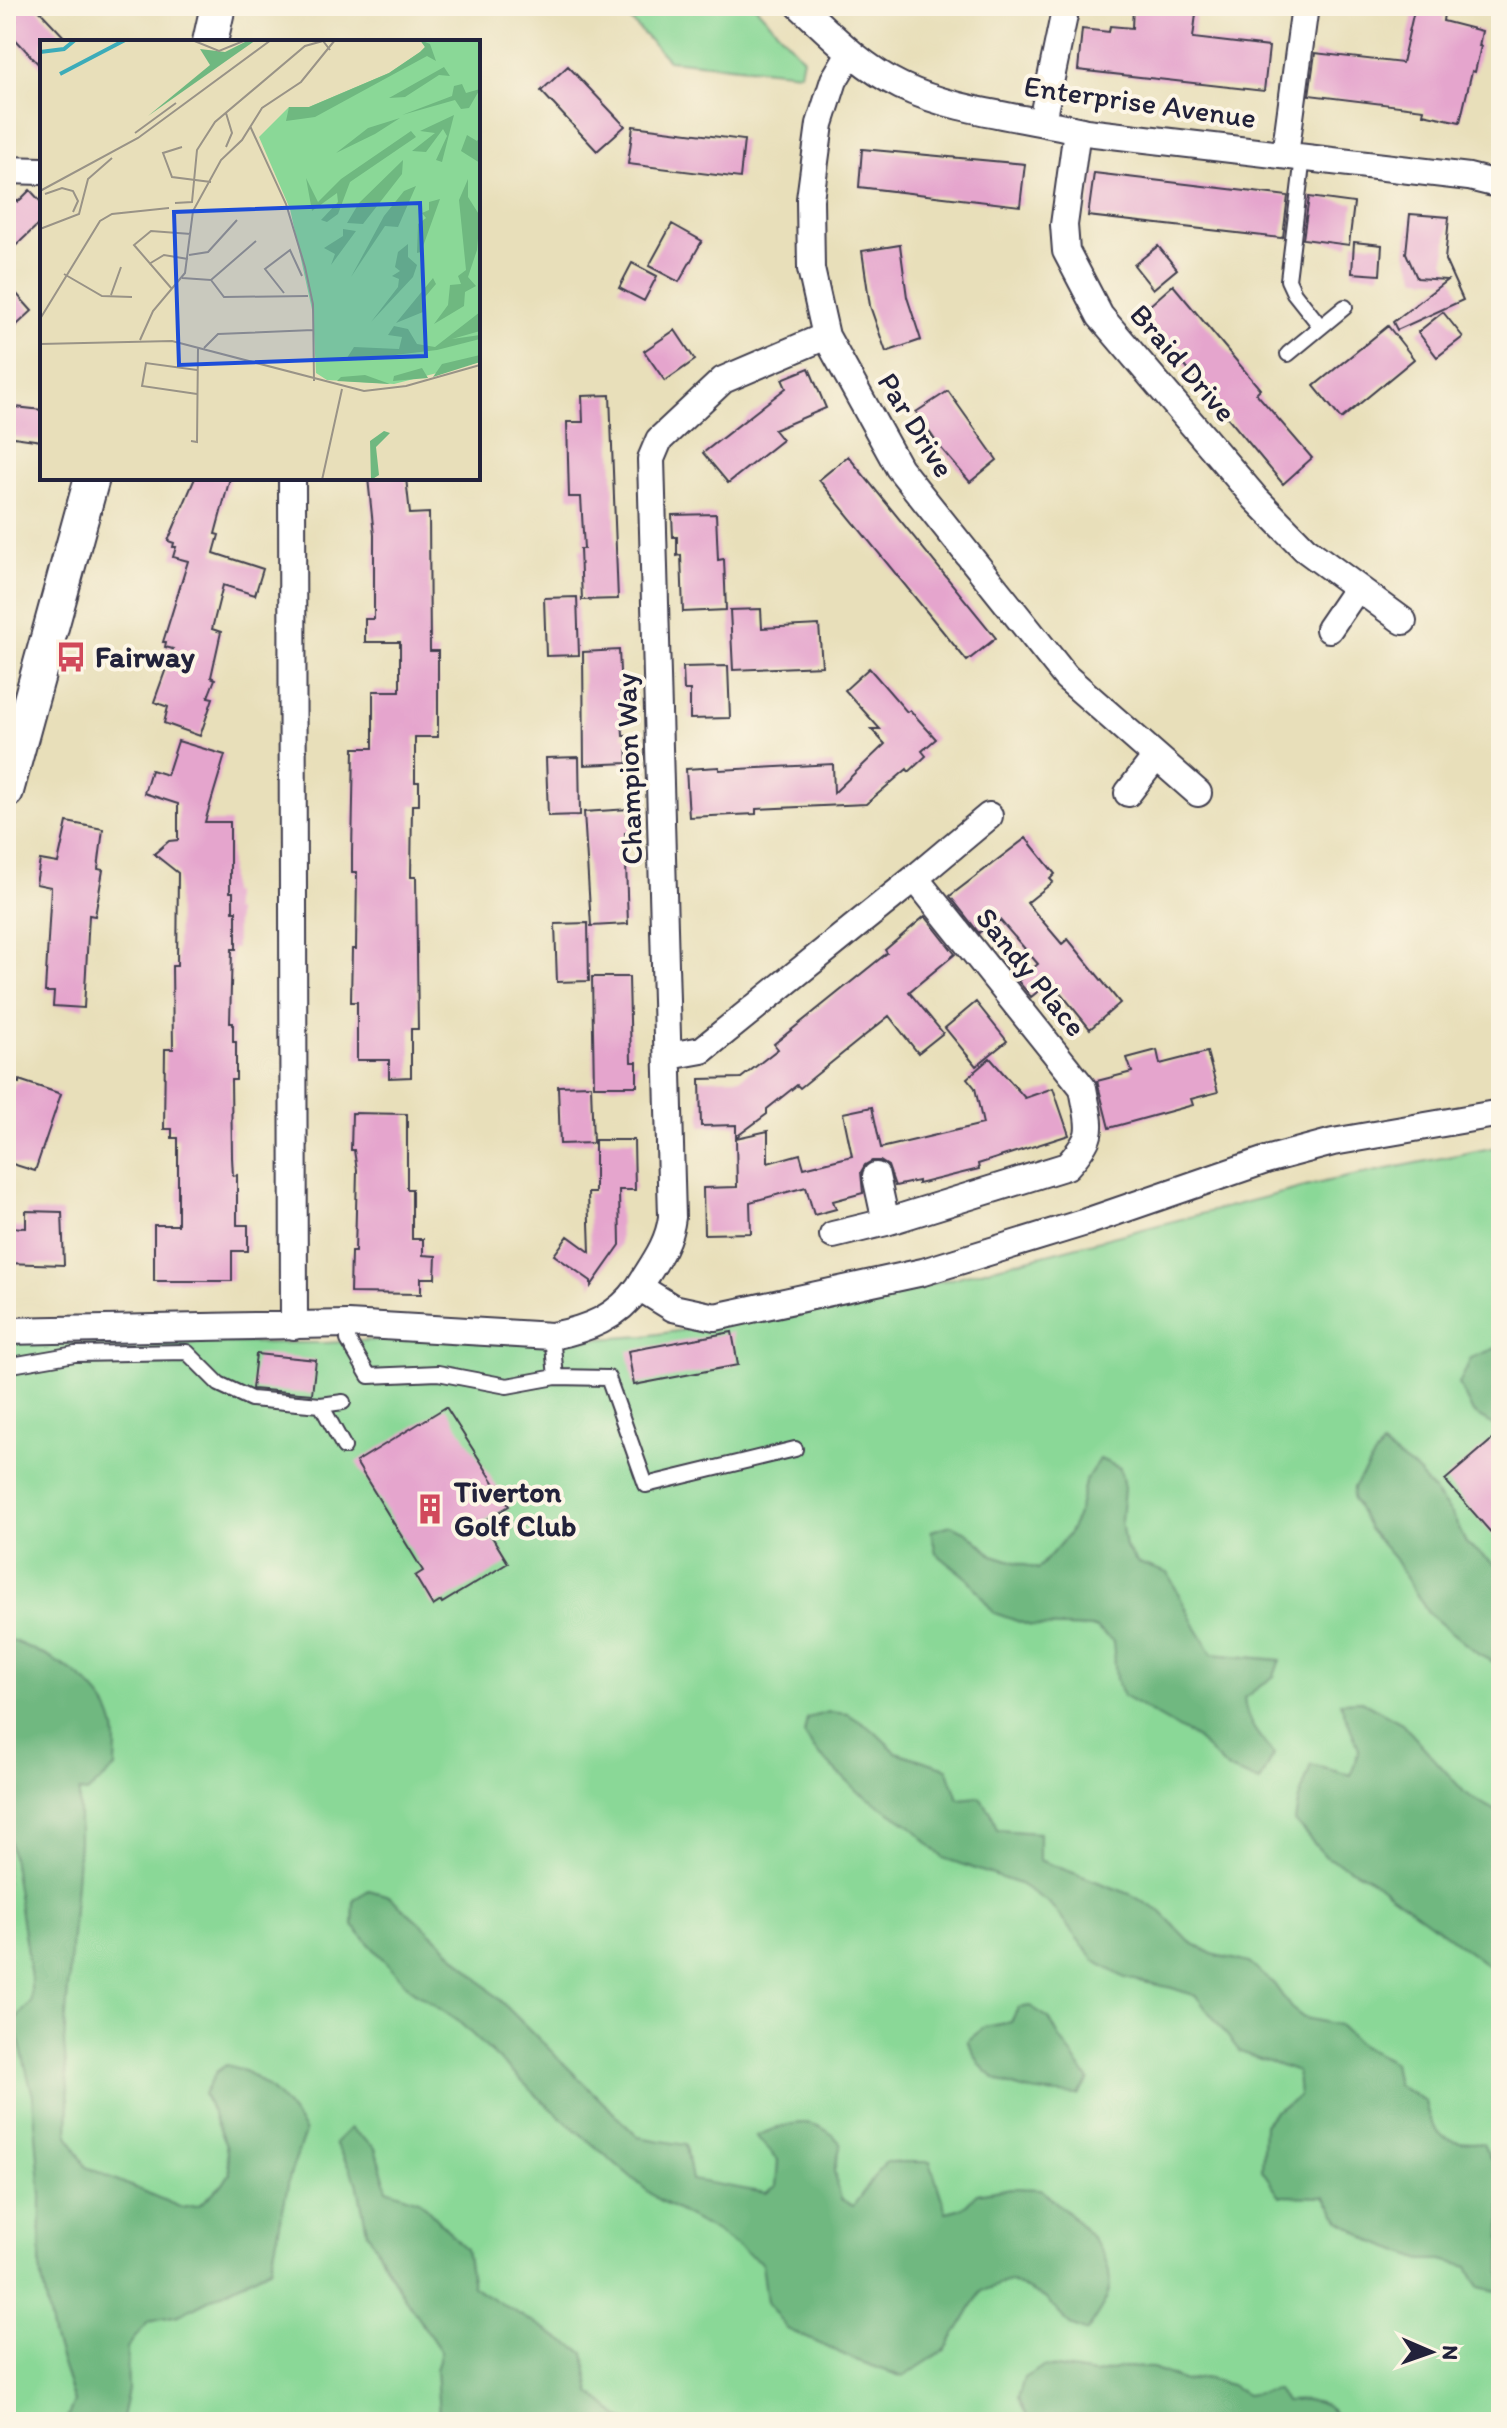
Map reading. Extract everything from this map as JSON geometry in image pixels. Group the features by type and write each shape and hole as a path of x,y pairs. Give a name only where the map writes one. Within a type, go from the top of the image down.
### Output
{"street":[{"path":"210,40 218,6"},
{"name":"Enterprise Avenue","path":"800,6 850,53 901,86 952,104 1077,130 1469,177 1501,185"},
{"path":"1042,121 1066,6"},
{"path":"1294,156 1305,6"},
{"name":"Par Drive","path":"850,53 834,80 820,124 810,199 811,269 826,336 899,468 1072,685 1198,793"},
{"name":"Braid Drive","path":"1077,130 1064,225 1066,251 1100,316 1256,499 1305,549 1403,621"},
{"path":"6,170 40,171"},
{"name":"Champion Way","path":"6,1331 348,1324 552,1336 578,1331 615,1314 628,1303 665,1246 672,1217 651,459 659,440 723,380 826,336"},
{"path":"6,791 91,480"},
{"path":"292,480 294,1326"},
{"path":"1329,629 1357,588"},
{"path":"1128,793 1155,758"},
{"path":"669,1056 702,1050 989,816"},
{"name":"Sandy Place","path":"833,1235 886,1222 1067,1166 1085,1146 1090,1128 1083,1088 915,878"},
{"path":"639,1287 673,1308 715,1317 923,1272 1086,1222 1266,1160 1333,1142 1501,1113"},
{"path":"876,1176 886,1222"}],"lane":[{"path":"1294,156 1288,280 1294,293 1321,327"},
{"path":"1288,354 1345,307"},
{"path":"348,1324 348,1340 369,1376 438,1373 507,1386 556,1377 608,1378 646,1485 795,1449"},
{"path":"552,1336 556,1377"},
{"path":"6,1366 75,1354 187,1352 219,1384 251,1399 321,1405 343,1402"},
{"path":"321,1405 344,1447"}],"green space":[{"path":"627,6 755,6 803,58 800,73 668,60 622,11"},
{"name":"Tiverton Golf Club","path":"1501,1146 1501,2422 6,2422 6,1342 326,1343 459,1335 533,1343 645,1336 858,1303 1328,1181"},
{"path":"1501,1346 1501,1430 1473,1413 1459,1384 1471,1358"},
{"path":"1382,1446 1416,1470 1452,1514 1466,1543 1501,1569 1501,1666 1479,1655 1428,1613 1394,1558 1369,1529 1353,1499 1354,1487"},
{"path":"1100,1459 1120,1468 1124,1488 1121,1521 1125,1547 1138,1563 1168,1573 1212,1654 1280,1660 1274,1676 1244,1698 1254,1728 1274,1754 1260,1782 1227,1769 1196,1738 1123,1696 1116,1679 1113,1641 1095,1628 1031,1626 994,1613 969,1580 936,1553 931,1531 951,1525 967,1532 993,1555 1038,1569 1067,1536 1077,1517 1085,1482"},
{"path":"6,1638 55,1660 85,1681 108,1709 115,1730 115,1768 87,1793 79,1792 79,1842 64,2043 69,2100 68,2135 86,2167 182,2208 199,2205 223,2184 230,2173 226,2146 204,2094 216,2072 226,2065 250,2074 272,2090 305,2132 290,2175 271,2268 179,2315 148,2321 127,2348 128,2390 121,2422 65,2422 74,2402 53,2336 40,2268 41,2197 33,2096 14,2021 31,2002 31,1978 6,1819"},
{"path":"1362,1701 1402,1723 1466,1794 1501,1814 1501,1975 1366,1876 1326,1857 1295,1822 1298,1802 1311,1765 1351,1775 1359,1749 1340,1702"},
{"path":"829,1712 848,1714 873,1730 896,1752 947,1768 958,1799 979,1797 991,1812 997,1830 1039,1833 1039,1860 1130,1894 1161,1912 1190,1942 1212,1954 1249,1963 1274,1984 1291,2008 1304,2018 1339,2025 1361,2046 1393,2062 1397,2085 1425,2101 1437,2131 1451,2140 1483,2143 1497,2172 1501,2174 1501,2292 1479,2287 1468,2267 1442,2260 1422,2260 1374,2242 1341,2221 1325,2197 1280,2196 1262,2170 1264,2124 1275,2111 1299,2097 1297,2072 1240,2052 1196,1996 1125,1978 1095,1961 1049,1903 1019,1884 943,1858 911,1826 856,1790 814,1749 804,1734 807,1718"},
{"path":"369,1890 389,1896 435,1936 638,2137 686,2145 692,2180 766,2193 776,2186 778,2160 756,2136 801,2123 822,2128 841,2144 834,2171 841,2199 853,2206 885,2162 930,2162 946,2212 962,2208 977,2194 1011,2188 1041,2189 1090,2235 1107,2263 1110,2278 1102,2308 1087,2332 1070,2325 1045,2298 1009,2281 982,2291 946,2349 903,2377 853,2359 787,2329 767,2302 762,2263 715,2231 657,2199 550,2108 458,2021 409,1988 353,1926 354,1899"},
{"path":"1030,2006 1049,2018 1089,2080 1078,2095 1028,2090 1003,2082 983,2068 967,2041 985,2027 1011,2022 1018,2008"},
{"path":"350,2128 375,2148 387,2189 419,2200 466,2249 472,2286 584,2353 591,2393 622,2419 632,2422 451,2422 439,2417 436,2370 441,2352 395,2283 367,2231 357,2182 335,2143"},
{"path":"1044,2366 1095,2374 1123,2367 1153,2368 1184,2381 1204,2378 1231,2385 1247,2395 1276,2390 1285,2401 1303,2400 1324,2405 1343,2422 1038,2422 1029,2420 1018,2398 1024,2378"}],"building":[{"path":"6,6 35,6 67,40 40,40 40,66 6,29 16,21 6,11"},
{"path":"1133,6 1197,6 1193,38 1269,47 1264,91 1078,70 1082,29 1109,32 1110,26 1132,28"},
{"path":"1415,6 1445,6 1443,21 1482,31 1475,72 1472,71 1460,122 1423,114 1424,109 1309,95 1315,53 1402,63"},
{"path":"568,66 625,126 597,151 541,91"},
{"path":"633,126 744,140 740,178 628,164"},
{"path":"862,149 1025,164 1020,206 859,187"},
{"path":"1094,173 1288,196 1283,237 1088,216"},
{"path":"6,190 18,202 30,190 40,201 40,223 6,255"},
{"path":"1309,197 1354,203 1349,245 1303,239"},
{"path":"1410,214 1449,217 1445,260 1463,300 1397,330 1393,322 1447,280 1417,278 1406,253"},
{"path":"672,224 702,241 679,282 649,266"},
{"path":"1354,242 1382,245 1380,275 1352,273"},
{"path":"900,245 907,297 921,340 886,352 870,306 862,251"},
{"path":"1158,246 1177,269 1153,289 1134,265"},
{"path":"632,263 657,276 644,301 619,288"},
{"path":"6,282 32,311 6,335"},
{"path":"1173,285 1260,389 1256,393 1312,458 1283,484 1141,313"},
{"path":"1443,312 1463,337 1437,357 1418,332"},
{"path":"1388,326 1414,359 1341,419 1314,386"},
{"path":"675,330 695,360 665,381 644,351"},
{"path":"809,368 826,408 774,430 782,440 728,483 703,453 786,388 782,379"},
{"path":"948,391 997,460 970,482 939,446 916,412"},
{"path":"610,395 618,599 582,600 580,549 584,549 581,497 569,497 567,422 583,422 582,396"},
{"path":"6,406 40,410 40,441 6,436"},
{"path":"848,456 996,638 967,661 819,480"},
{"path":"194,480 229,480 215,534 219,535 214,553 263,569 255,595 223,585 212,629 221,632 211,677 215,679 208,697 213,698 200,736 164,723 168,707 154,702 173,649 165,647 166,642 163,642 188,561 173,557 176,547 168,541"},
{"path":"368,480 406,480 410,514 429,513 430,651 438,651 438,737 415,737 415,782 419,782 419,805 412,805 411,877 416,877 418,1029 411,1029 411,1077 389,1078 389,1060 357,1060 357,1002 351,1002 352,949 356,949 357,872 352,872 354,748 373,748 373,691 400,691 400,642 365,642 365,619 374,619 374,535"},
{"path":"716,514 718,560 724,559 726,610 683,612 681,555 677,556 672,515"},
{"path":"577,597 579,655 546,656 544,598"},
{"path":"761,609 762,628 819,625 822,666 733,670 730,610"},
{"path":"619,650 623,736 627,736 628,763 584,765 583,652"},
{"path":"728,666 730,718 690,719 690,690 684,690 683,667"},
{"path":"869,668 907,712 910,710 936,739 922,751 926,756 909,772 907,769 866,804 756,809 756,814 689,817 686,769 833,764 834,793 885,744 871,729 880,729 845,690"},
{"path":"178,741 225,755 205,822 230,822 230,892 233,892 233,911 236,911 230,1023 233,1023 233,1042 236,1042 236,1080 231,1080 232,1157 233,1176 237,1175 237,1225 248,1225 248,1251 232,1251 232,1281 154,1281 154,1225 178,1225 178,1138 172,1138 172,1129 164,1129 165,1049 173,1049 172,966 177,966 178,873 154,854 169,841 178,840 178,804 144,793 151,770 167,775"},
{"path":"579,757 580,815 548,816 546,758"},
{"path":"629,809 631,833 625,833 628,924 591,926 584,812"},
{"path":"67,822 103,829 98,869 103,870 95,916 89,915 84,1008 53,1006 54,992 45,992 51,887 36,884 40,860 58,863"},
{"path":"1026,838 1055,874 1050,879 1053,882 1027,903 1062,944 1068,939 1120,1003 1090,1029 1051,981 1031,997 1018,981 1038,964 1000,920 979,933 950,896"},
{"path":"925,916 955,954 909,992 943,1033 918,1053 889,1016 800,1088 797,1085 767,1109 767,1114 736,1137 736,1125 701,1126 700,1079 741,1078 778,1049 774,1044 887,953 885,950"},
{"path":"588,923 589,981 557,982 555,924"},
{"path":"592,977 629,977 631,1062 637,1062 637,1086 594,1086"},
{"path":"976,1002 1007,1041 976,1066 945,1028"},
{"path":"1157,1050 1160,1064 1207,1052 1218,1092 1191,1099 1193,1105 1109,1128 1097,1081 1132,1072 1127,1058"},
{"path":"990,1058 1025,1098 1053,1088 1069,1135 978,1164 979,1169 918,1184 918,1181 895,1186 888,1166 872,1161 861,1172 863,1193 833,1201 836,1209 814,1215 806,1187 750,1202 751,1233 704,1234 703,1188 737,1187 736,1138 768,1131 768,1163 800,1154 804,1168 852,1156 843,1113 872,1107 881,1148 983,1124 975,1088 967,1078"},
{"path":"19,1080 61,1094 35,1171 6,1162 6,1109 15,1082 19,1083"},
{"path":"591,1085 593,1143 560,1144 558,1086"},
{"path":"352,1113 407,1114 407,1189 412,1189 412,1239 423,1239 423,1255 436,1256 435,1278 421,1278 421,1294 350,1293 351,1252 355,1252 357,1170 354,1150 351,1150"},
{"path":"595,1140 634,1140 635,1190 619,1190 620,1245 591,1286 591,1281 554,1255 568,1236 590,1252 588,1193 595,1193"},
{"path":"26,1211 62,1212 64,1265 6,1263 6,1227 26,1228"},
{"path":"732,1332 738,1365 634,1385 628,1351"},
{"path":"256,1354 316,1360 312,1394 252,1389"},
{"name":"Tiverton Golf Club","path":"446,1407 509,1506 483,1522 508,1563 433,1606 415,1576 423,1571 356,1462"},
{"path":"1501,1432 1501,1544 1445,1480"}],"place":[{"name":"Fairway","path":"71,657"},
{"name":"Tiverton Golf Club","path":"430,1509"}]}
